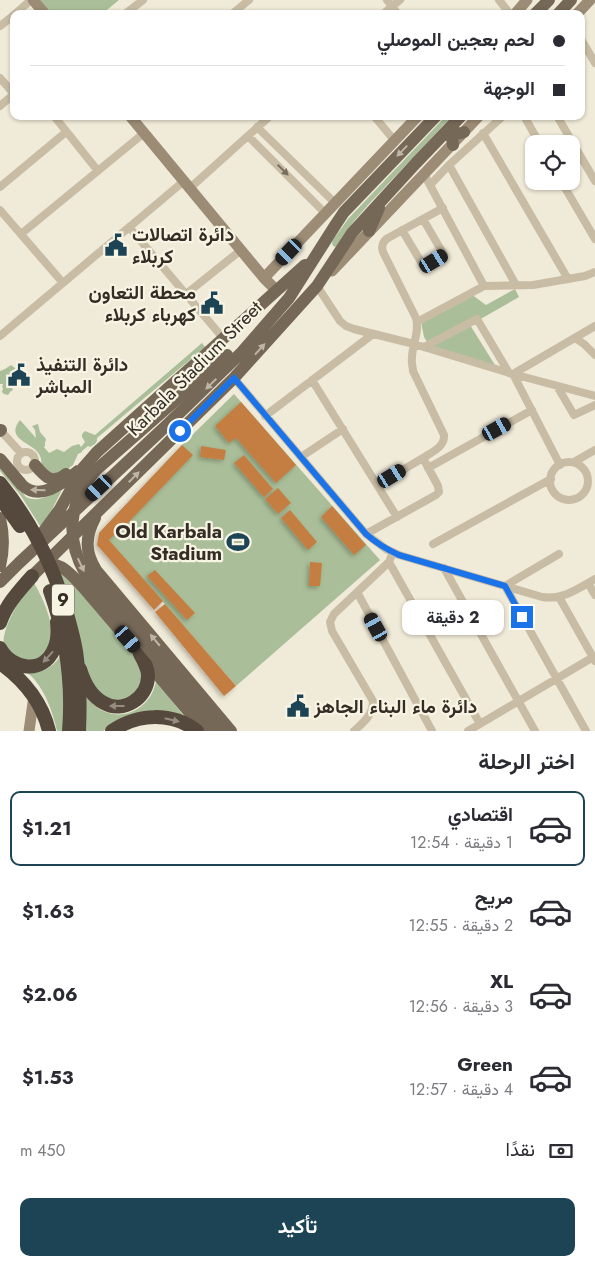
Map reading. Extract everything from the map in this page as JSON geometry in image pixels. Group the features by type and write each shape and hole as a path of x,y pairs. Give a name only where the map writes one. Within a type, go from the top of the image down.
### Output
{"highway":[{"name":"9","path":"0,483 12,498 38,540 51,566 67,611 78,661 79,731"},
{"name":"9","path":"0,498 32,548 46,580 56,611 66,646 70,705 69,731"},
{"path":"0,623 9,603 37,571"},
{"path":"0,648 9,660 21,666 34,666 44,662 51,654 57,640 56,611"},
{"path":"78,661 84,681 90,691 101,702 113,707 126,706 139,698 146,687 147,668 140,654"},
{"path":"0,663 19,679 34,696 43,713 49,731"},
{"path":"112,731 124,724 149,717 177,720 198,731"}],"main road":[{"path":"540,10 549,0"},
{"name":"Karbala Stadium Street","path":"19,563 214,380 252,341 298,283 344,212 432,120"},
{"path":"452,125 454,131 464,132"},
{"path":"452,125 449,135 452,138 453,145"},
{"name":"Karbala Stadium Street","path":"0,611 37,571 234,378 317,286 352,233 452,125"},
{"path":"369,231 383,200"},
{"path":"330,233 328,237 329,243 334,248 340,250"},
{"path":"35,466 49,478 57,479 63,477 97,452 316,255 323,254 329,257 330,268"},
{"path":"218,731 85,573 74,544 73,522 75,506 80,492 92,474 253,333 283,304"},
{"path":"0,582 19,563 57,514 77,478 97,452"},
{"path":"0,459 22,485 35,492 57,486 88,463"},
{"path":"99,511 90,529 87,543 92,563 107,584 231,731"},
{"path":"0,518 4,537 0,566"},
{"path":"37,571 51,564 63,568 77,581 206,731"},
{"path":"89,595 93,585 99,582 107,584"}],"street":[{"path":"19,10 32,0 41,10"},
{"path":"130,10 143,0"},
{"path":"237,10 249,0"},
{"path":"390,3 400,0"},
{"path":"499,0 507,10"},
{"path":"518,10 527,0"},
{"path":"581,10 590,0"},
{"path":"0,26 10,17"},
{"path":"585,46 595,63"},
{"path":"0,78 10,89"},
{"path":"0,106 10,97"},
{"path":"57,120 98,171"},
{"path":"133,120 276,290"},
{"path":"0,336 129,227 187,185 266,120"},
{"path":"377,120 394,140"},
{"path":"264,278 414,120"},
{"path":"475,120 317,286 340,321 346,326 595,396"},
{"path":"430,185 498,120"},
{"path":"526,120 535,135"},
{"path":"559,120 595,181"},
{"path":"257,128 335,203"},
{"path":"0,187 66,132"},
{"path":"21,234 144,133"},
{"path":"483,133 568,279"},
{"path":"248,136 326,213"},
{"path":"449,165 516,285"},
{"path":"424,174 484,286"},
{"path":"566,190 595,239"},
{"path":"377,485 442,445 445,437 413,371 411,360 417,334 416,318 382,249 382,244 386,239 443,208"},
{"path":"0,210 63,283"},
{"path":"402,230 424,267 444,255 423,219"},
{"path":"129,227 224,338"},
{"path":"186,294 242,250"},
{"path":"417,322 484,286 533,285 585,276 595,272"},
{"path":"424,347 477,319 511,373 560,464"},
{"path":"511,373 595,326"},
{"path":"265,416 373,334"},
{"path":"575,338 595,355"},
{"path":"234,378 366,534 376,543 394,553 542,597 551,598 567,595 592,581 595,595"},
{"path":"312,380 397,517"},
{"path":"556,386 574,416 595,405"},
{"path":"428,468 532,410"},
{"path":"301,457 343,429"},
{"path":"0,430 21,453"},
{"path":"574,462 595,450"},
{"path":"21,453 33,454 36,459 35,466 30,470 19,467 17,458 21,453"},
{"path":"366,534 438,494 439,488 423,458"},
{"path":"588,477 587,491 576,500 569,501 556,495 552,490 550,482 554,469 560,464 574,462 585,470 595,489"},
{"path":"432,544 551,478"},
{"path":"354,731 369,717 373,701 332,631 331,618 389,562 394,553"},
{"path":"505,586 559,554"},
{"path":"389,562 478,727"},
{"path":"444,568 535,731"},
{"path":"505,586 586,731"},
{"path":"357,592 432,731"},
{"path":"468,731 478,727 518,701 594,658 559,597"},
{"path":"29,731 34,696"}],"green space":[{"path":"40,0 119,0 107,10 48,10"},
{"path":"442,120 448,120 368,205 336,247 333,246 333,240 348,219"},
{"path":"515,289 519,297 470,325 495,365 431,348 424,337 421,322 471,294 486,305"},
{"path":"202,343 205,347 97,438 95,444 90,447 88,446 78,454 73,465 59,476 56,477 41,465 41,457 37,452 16,434 16,428 20,420 36,438 35,430 32,426 38,424 40,432 46,439 45,447 43,446 49,453 57,449 64,452 72,446 79,444 81,447 85,442 82,434 85,431 95,435"},
{"path":"11,365 19,373 20,379 15,385 12,384 11,388 13,389 8,395 2,392 3,384 0,384 0,371"},
{"name":"Old Karbala Stadium","path":"234,394 380,560 236,686 101,531 182,445"},
{"path":"0,467 26,497 31,499 40,499 62,490 42,529 21,496 0,471"},
{"path":"58,574 61,574 75,586 139,661 142,682 131,698 113,703 91,688"},
{"path":"33,581 47,610 52,633 51,643 46,652 38,659 22,661 5,649 5,631 13,612"},
{"path":"62,653 65,731 57,731 51,710 42,690 32,677 20,669 44,670 54,664"},
{"path":"156,680 183,715 117,722 103,731 83,731 84,692 92,703 103,711 112,714 130,713 144,704 150,697"}],"building":[{"path":"241,402 296,465 276,483 236,438 229,443 215,426"},
{"path":"182,445 193,455 125,526 109,540 163,601 154,610 97,545 99,533"},
{"path":"201,446 226,450 224,460 200,457"},
{"path":"244,455 273,489 264,497 234,463"},
{"path":"278,488 291,503 278,514 265,499"},
{"path":"332,506 366,545 354,555 321,517"},
{"path":"290,510 317,542 308,550 281,518"},
{"path":"310,562 322,563 320,586 309,586"},
{"path":"155,570 195,613 187,620 147,576"},
{"path":"165,604 236,686 224,696 155,612"}],"place":[{"name":"دائرة اتصالات كربلاء","path":"116,245"},
{"name":"محطة التعاون كهرباء كربلاء","path":"212,303"},
{"name":"دائرة التنفيذ المباشر","path":"19,375"},
{"name":"Old Karbala Stadium","path":"238,542"},
{"name":"دائرة ماء البناء الجاهز","path":"298,706"}],"route":[{"path":"180,431 234,378 366,534 376,543 386,550 399,555 505,586 522,617"}]}
